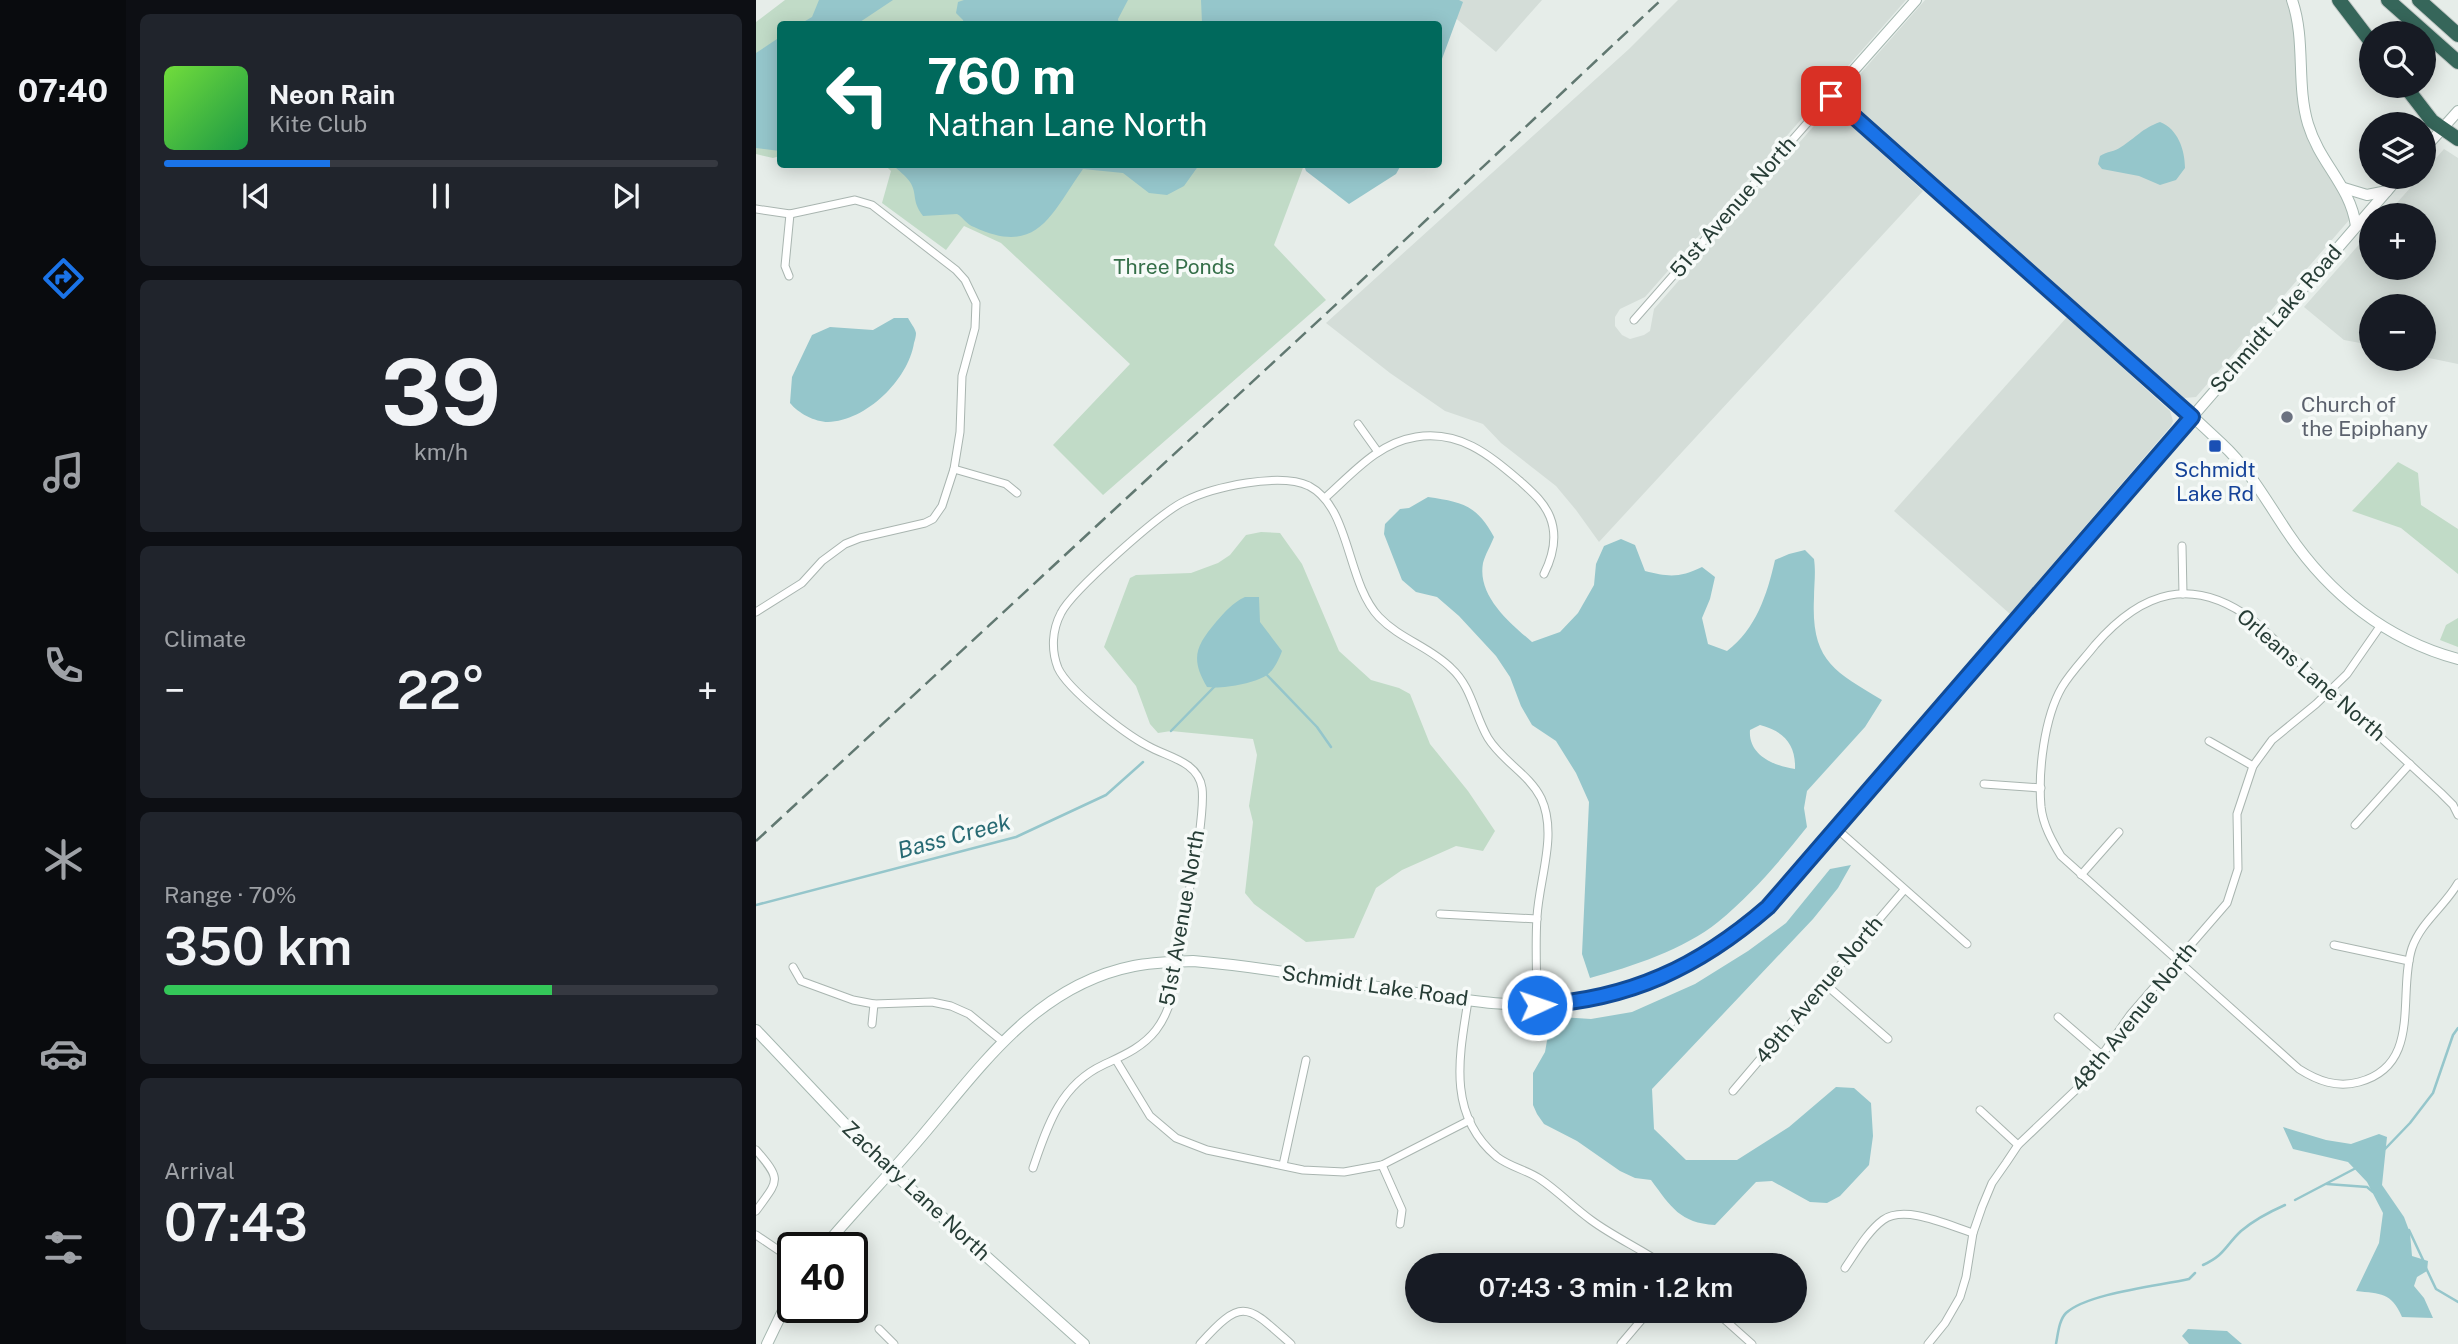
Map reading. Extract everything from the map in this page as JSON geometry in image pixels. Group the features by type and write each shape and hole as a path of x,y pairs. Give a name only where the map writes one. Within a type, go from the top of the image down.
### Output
{"highway":[{"path":"2339,0 2359,26"},
{"path":"2388,0 2458,62"},
{"path":"2419,0 2458,35"},
{"path":"2414,98 2432,121 2458,139"}],"street":[{"name":"51st Avenue North","path":"1634,320 1916,0"},
{"path":"2292,0 2298,31 2307,120 2322,157 2344,187 2353,207 2356,226"},
{"path":"1831,96 2192,417 2247,470 2296,544 2322,578 2345,600 2381,625 2418,645 2458,659"},
{"path":"2436,135 2458,111"},
{"path":"2344,187 2367,195 2387,191"},
{"name":"Schmidt Lake Road","path":"838,1232 892,1172 1002,1041 1042,1007 1076,986 1133,966 1179,962 1222,964 1468,1001 1537,1005 1607,996 1649,982 1699,959 1746,927 1768,907 2387,191"},
{"path":"756,209 790,214 844,201 863,201 879,210 965,280 976,303 977,316 962,376 960,432 954,468 942,506 933,519 845,544 822,561 802,583 756,612"},
{"path":"789,276 785,266 790,214"},
{"path":"1358,424 1378,452"},
{"path":"1537,1005 1537,919 1548,826 1542,800 1527,778 1489,738 1468,688 1459,677 1449,666 1390,628 1375,613 1360,587 1338,523 1325,498 1378,452 1415,437 1433,435 1464,441 1495,460 1543,504 1554,530 1552,558 1545,574"},
{"path":"954,468 1006,484 1017,494"},
{"name":"51st Avenue North","path":"1033,1168 1046,1130 1062,1099 1088,1074 1143,1044 1163,1019 1179,962 1181,932 1199,838 1202,788 1183,761 1136,739 1066,681 1059,669 1053,644 1058,618 1069,600 1169,510 1202,494 1266,480 1292,480 1304,484 1325,498"},
{"path":"2182,546 2183,594 2152,600 2115,623 2062,688 2053,708 2045,746 2041,808 2052,842 2061,856 2299,1069 2324,1082 2337,1085 2364,1081 2379,1074 2398,1051 2405,1024 2409,961 2413,946 2421,931 2458,883"},
{"name":"Orleans Lane North","path":"2183,594 2221,601 2238,609 2410,764 2447,799 2458,815"},
{"name":"48th Avenue North","path":"1928,1344 1945,1323 1959,1297 1966,1277 1973,1233 1992,1183 2018,1145 2062,1105 2103,1056 2130,1016 2217,916 2232,894 2238,869 2237,814 2253,766 2272,740 2330,690 2361,656 2381,625"},
{"path":"2209,741 2253,766"},
{"path":"2355,825 2410,764"},
{"path":"1984,784 2041,788"},
{"path":"1837,829 1967,944"},
{"path":"2081,875 2119,832"},
{"name":"49th Avenue North","path":"1733,1091 1904,890"},
{"path":"1440,914 1537,919"},
{"path":"2334,944 2409,961"},
{"path":"793,967 801,981 853,1000 874,1004 932,1002 951,1006 969,1014 1002,1041"},
{"path":"1825,984 1888,1039"},
{"path":"1468,1001 1459,1071 1460,1089 1470,1120 1487,1146 1498,1157 1540,1179 1589,1219 1644,1253"},
{"path":"872,1024 874,1004"},
{"path":"2058,1017 2103,1056"},
{"name":"Zachary Lane North","path":"756,1030 892,1172 1084,1344"},
{"path":"1116,1060 1150,1116 1176,1138 1208,1150 1323,1172 1354,1171 1382,1165 1470,1120"},
{"path":"1283,1165 1306,1060"},
{"path":"1980,1110 2018,1145"},
{"path":"756,1150 772,1168 775,1182 773,1189 756,1211"},
{"path":"1382,1165 1402,1210 1400,1224"},
{"path":"1845,1268 1874,1228 1892,1214 1915,1215 1973,1233"},
{"path":"756,1235 777,1249"},
{"path":"1200,1344 1221,1321 1238,1312 1254,1312 1291,1344"},
{"path":"767,1344 777,1323"},
{"path":"1621,1344 1639,1323"},
{"path":"1728,1323 1752,1344"},
{"path":"879,1329 894,1344"}],"shaded area":[{"path":"1434,0 1542,0 1496,52"},
{"path":"1678,0 1906,0 1645,297 1620,309 1615,317 1615,326 1622,335 1630,339 1650,331 1654,309 1826,112 1836,112 1923,191 1599,542 1556,486 1501,443 1483,424 1445,411 1390,373 1326,323 1629,49"},
{"path":"1925,0 2286,0 2294,27 2301,118 2319,162 2350,208 2350,219 2196,397 2184,398 1846,97 1847,89"},
{"path":"2444,149 2458,158 2458,364 2436,359 2436,294 2359,294 2359,343 2344,340 2304,307 2359,245 2359,280 2436,280 2436,203 2397,203 2409,189 2436,189 2436,158"},
{"path":"2067,317 2170,411 2173,421 2010,614 1894,511"}],"green space":[{"path":"785,0 1365,0 1357,21 777,21 777,157 773,158 756,154 756,22"},
{"name":"Three Ponds","path":"888,168 1303,168 1274,245 1326,300 1103,495 1053,445 1130,364 1001,243 964,226 946,250 882,203 891,171"},
{"path":"2398,462 2418,473 2421,505 2458,529 2458,574 2401,528 2352,511"},
{"path":"1261,532 1280,533 1302,564 1339,651 1371,680 1410,694 1430,744 1468,791 1495,831 1483,851 1456,846 1402,870 1376,888 1354,938 1306,942 1254,904 1245,893 1253,822 1249,806 1257,755 1253,739 1171,731 1158,733 1150,724 1136,686 1104,647 1130,578 1136,575 1191,573 1218,563 1230,555 1246,535"},
{"path":"2458,618 2458,647 2440,640 2446,625"}],"water":[{"path":"819,0 893,0 862,21 805,21 812,17"},
{"path":"1128,0 1118,21 963,21 956,13 958,2"},
{"path":"1201,0 1463,2 1442,59 1442,21 1202,21"},
{"path":"777,39 777,151 756,148 756,53"},
{"path":"2160,122 2176,135 2184,154 2185,168 2176,180 2160,185 2139,176 2102,169 2098,164 2100,156 2119,149 2144,130"},
{"path":"896,168 1197,168 1184,186 1167,195 1149,193 1123,173 1083,169 1051,215 1040,226 1028,234 1014,237 996,235 972,226 957,214 923,216 910,182"},
{"path":"1305,168 1399,168 1396,174 1349,204"},
{"path":"894,318 908,318 916,335 903,371 883,396 857,414 828,422 807,416 790,403 792,377 812,335 830,327 873,330"},
{"path":"1428,497 1459,503 1481,518 1494,537 1483,563 1485,587 1497,608 1532,642 1560,632 1578,613 1594,585 1596,564 1604,546 1621,539 1635,545 1645,571 1674,575 1702,567 1715,577 1702,618 1708,644 1727,651 1753,622 1775,560 1805,550 1814,559 1814,619 1821,650 1828,661 1850,681 1882,700 1865,727 1807,791 1804,808 1807,827 1754,889 1705,932 1657,956 1590,978 1582,954 1589,802 1576,773 1556,741 1532,725 1510,677 1496,656 1459,616 1437,597 1416,592 1402,580 1384,534 1385,524 1400,509 1409,508","holes":["1760,725 1782,735 1791,746 1795,769 1771,762 1753,746 1750,730"]},
{"path":"1245,597 1259,597 1260,622 1282,651 1281,654 1272,670 1261,678 1238,685 1207,687 1198,668 1200,645 1223,614"},
{"path":"1851,865 1838,888 1813,919 1652,1089 1654,1129 1686,1160 1737,1160 1789,1127 1836,1087 1854,1088 1871,1103 1873,1136 1869,1165 1840,1196 1827,1203 1810,1202 1772,1181 1756,1182 1715,1225 1703,1224 1677,1212 1651,1180 1635,1178 1620,1171 1577,1141 1544,1124 1533,1105 1533,1073 1545,1052 1548,1035 1561,1017 1591,1019 1632,1012 1695,984 1786,923 1830,869"},
{"path":"2283,1127 2326,1140 2351,1144 2379,1134 2387,1137 2382,1185 2404,1217 2410,1233 2412,1256 2428,1261 2427,1271 2417,1277 2414,1286 2424,1298 2433,1318 2402,1317 2394,1303 2384,1296 2356,1291 2379,1243 2383,1213 2367,1182 2348,1162 2293,1149"},
{"path":"2188,1329 2227,1331 2242,1344 2189,1344 2182,1336"}],"waterway":[{"name":"Bass Creek","path":"1266,674 1317,727 1331,747"},
{"name":"Bass Creek","path":"1171,731 1216,685"},
{"name":"Bass Creek","path":"756,905 1016,837 1106,795 1143,762"},
{"path":"2385,1149 2433,1093 2453,1035 2458,1028"},
{"path":"2295,1200 2356,1168"},
{"path":"2327,1184 2367,1187 2373,1192"},
{"path":"2203,1265 2220,1254 2246,1227 2285,1205"},
{"path":"2409,1230 2424,1262"},
{"path":"2426,1268 2436,1289 2458,1302"},
{"path":"2056,1344 2062,1319 2076,1306 2106,1295 2189,1279 2195,1273"}],"railway":[{"path":"756,841 1661,0"}],"place":[{"name":"Church of the Epiphany","path":"2287,417"},
{"name":"Schmidt Lake Rd","path":"2215,446"}],"route":[{"path":"1537,1005 1575,1002 1639,986 1699,959 1746,927 1788,886 2192,417 1831,96"}]}
